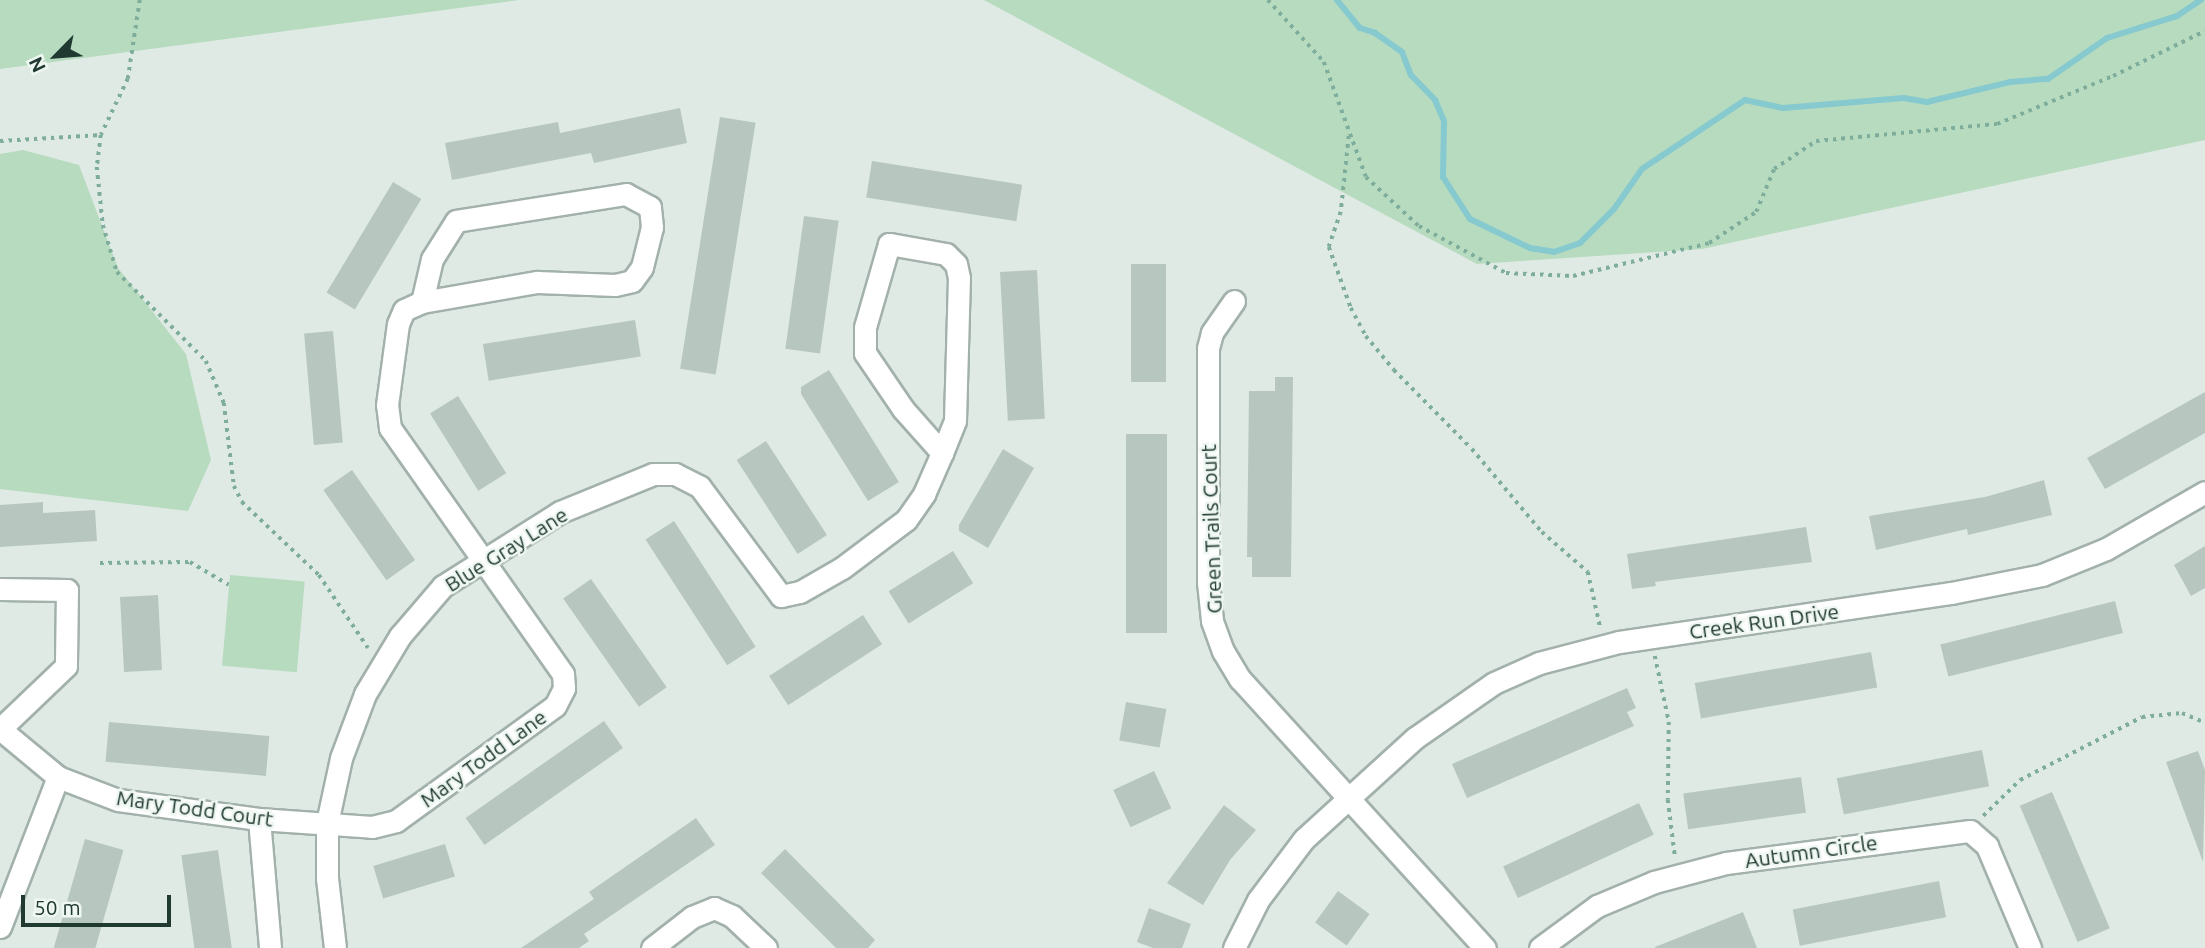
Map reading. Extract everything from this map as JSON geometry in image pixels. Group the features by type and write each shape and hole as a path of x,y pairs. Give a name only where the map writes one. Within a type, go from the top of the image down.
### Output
{"street":[{"path":"626,194 650,207 652,227 642,267 632,281 615,285 537,282 422,302 432,259 456,221 626,194"},
{"path":"889,244 946,254 956,264 955,420 942,453 903,409 865,353 865,327 889,244"},
{"name":"Green Trails Court","path":"1234,301 1212,333 1208,348 1208,582 1212,621 1240,679 1485,948"},
{"name":"Mary Todd Lane","path":"327,823 372,827 396,821 555,706 564,688 563,674 390,428 387,405 398,324 404,310 422,302"},
{"name":"Blue Gray Lane","path":"335,948 327,877 327,823 341,758 365,694 400,636 443,586 560,512 653,474 675,474 700,487 781,596 800,592 842,568 906,520 924,494 942,453"},
{"name":"Creek Run Drive","path":"1234,948 1272,879 1304,839 1350,800 1415,738 1494,683 1539,663 1605,645 1951,593 2042,575 2106,549 2205,492"},
{"name":"Mary Todd Court","path":"0,589 67,590 66,666 0,729 58,777 118,800 258,819 327,823"},
{"path":"0,928 58,777"},
{"path":"258,819 270,948"},
{"path":"1970,831 1987,846 2030,948"},
{"name":"Autumn Circle","path":"1540,948 1597,906 1680,875 1726,863 1970,831"},
{"path":"652,948 692,917 714,908 732,916 766,948"}],"path":[{"path":"140,0 128,79 101,135 97,167 103,225 117,272 205,361 224,403 234,486 242,502 319,575 382,666"},
{"path":"1268,0 1324,62 1366,177 1419,226 1506,272 1573,276 1709,243 1756,212 1774,169 1816,141 1997,124 2113,76 2205,31"},
{"path":"0,141 101,135"},
{"path":"1349,136 1341,212 1329,247 1351,308 1366,336 1394,370 1472,449 1542,532 1588,572 1605,645"},
{"path":"100,563 190,562 229,585"},
{"path":"1651,637 1668,722 1668,800 1680,875"},
{"path":"1970,831 2002,793 2020,780 2136,720 2182,713 2205,723"}],"green space":[{"path":"0,0 519,0 0,69"},
{"path":"984,0 2205,0 2205,140 1702,249 1477,264"},
{"path":"23,150 79,165 118,268 186,354 211,460 188,511 0,489 0,154"},
{"path":"230,575 305,582 297,672 222,666"}],"building":[{"path":"680,108 687,143 594,163 591,153 452,180 445,143 558,122 560,133"},
{"path":"720,117 756,123 716,374 680,369"},
{"path":"872,161 1022,185 1016,221 866,198"},
{"path":"393,182 421,199 355,310 327,293"},
{"path":"804,216 839,221 820,354 785,349"},
{"path":"1131,264 1166,264 1166,382 1131,382"},
{"path":"1037,270 1045,419 1008,421 1000,272"},
{"path":"635,320 641,357 489,381 483,344"},
{"path":"333,331 343,443 314,445 304,334"},
{"path":"829,370 899,482 868,501 801,394 801,387"},
{"path":"1275,377 1293,377 1291,577 1252,577 1252,557 1247,557 1249,391 1275,391"},
{"path":"2205,392 2205,433 2105,489 2087,458"},
{"path":"458,396 506,473 478,491 430,413"},
{"path":"1126,434 1167,434 1167,633 1126,633"},
{"path":"766,441 827,535 798,554 737,460"},
{"path":"1003,449 1034,468 988,548 959,531 959,525"},
{"path":"352,470 415,560 386,580 323,490"},
{"path":"2044,480 2052,515 1968,535 1967,529 1876,550 1869,516 1985,497"},
{"path":"43,502 43,513 95,510 97,541 0,547 0,505"},
{"path":"674,521 756,647 727,665 645,540"},
{"path":"1806,527 1812,562 1655,582 1656,586 1632,589 1627,554"},
{"path":"2205,546 2205,588 2191,596 2174,565"},
{"path":"953,551 973,583 909,623 889,591"},
{"path":"591,579 667,687 639,707 563,599"},
{"path":"158,595 162,670 124,672 120,597"},
{"path":"2115,601 2123,633 1948,677 1940,645"},
{"path":"863,615 882,644 788,705 769,676"},
{"path":"1871,652 1877,687 1701,719 1695,683"},
{"path":"1627,688 1636,708 1627,712 1634,726 1467,798 1452,764"},
{"path":"1126,702 1166,709 1160,748 1119,740"},
{"path":"604,721 623,748 484,845 466,818"},
{"path":"109,722 269,736 266,776 106,762"},
{"path":"1982,750 1989,786 1844,815 1837,778"},
{"path":"2198,751 2205,770 2203,862 2166,762"},
{"path":"1154,771 1171,808 1131,827 1113,790"},
{"path":"1801,777 1806,813 1688,829 1683,794"},
{"path":"2052,792 2110,928 2078,942 2020,806"},
{"path":"1639,803 1654,835 1518,898 1503,866"},
{"path":"1224,805 1256,830 1230,860 1203,905 1167,883"},
{"path":"696,818 715,845 584,934 589,941 579,948 521,948 594,899 589,892"},
{"path":"85,839 123,850 95,948 54,948"},
{"path":"445,844 455,877 383,898 373,866"},
{"path":"785,849 875,940 868,948 836,948 761,873"},
{"path":"218,850 232,948 194,948 181,855"},
{"path":"1939,881 1946,917 1800,946 1793,909"},
{"path":"1338,891 1370,914 1347,945 1315,923"},
{"path":"1149,908 1191,924 1182,948 1153,948 1137,942"},
{"path":"1743,912 1757,948 1655,948 1655,947"}],"waterway":[{"path":"1337,0 1360,28 1375,33 1402,52 1411,75 1435,100 1444,121 1443,177 1470,219 1530,248 1554,252 1580,243 1614,209 1642,169 1745,100 1783,108 1904,98 1927,102 2010,82 2048,79 2107,38 2177,16 2201,0"}]}
